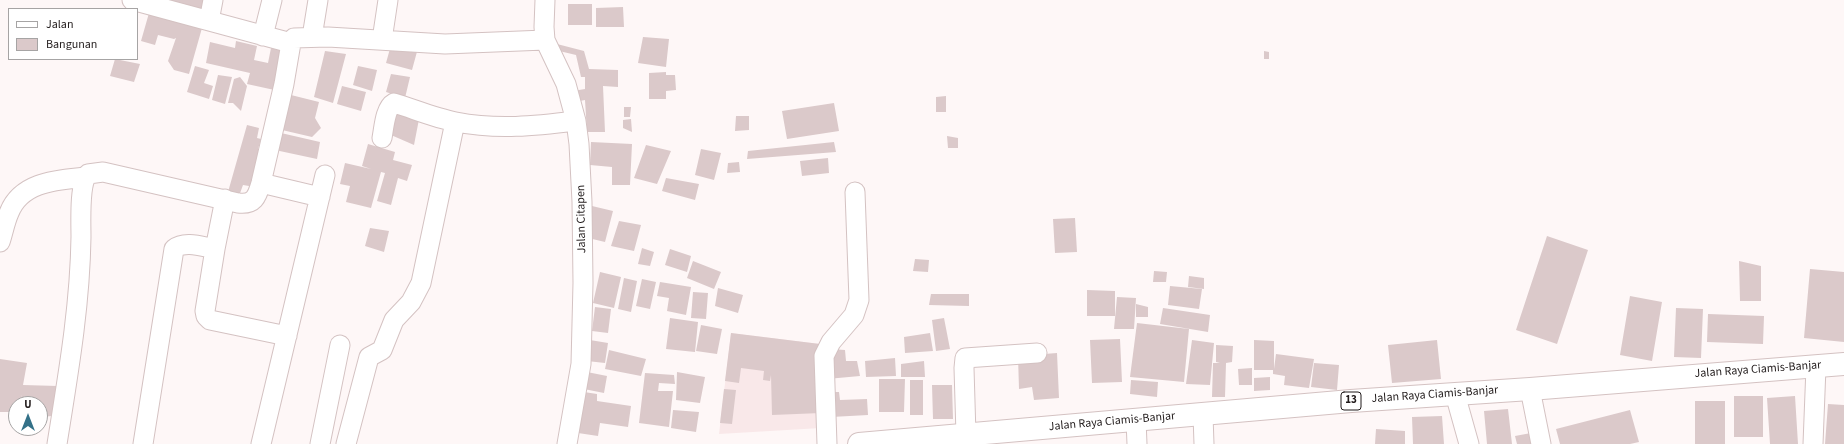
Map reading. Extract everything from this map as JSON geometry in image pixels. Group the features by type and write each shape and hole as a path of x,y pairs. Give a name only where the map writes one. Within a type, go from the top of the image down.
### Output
{"highway":[{"name":"Jalan Raya Ciamis-Banjar","path":"859,444 1351,401 1530,389 1844,364"}],"street":[{"path":"132,0 291,43"},
{"path":"208,21 213,0"},
{"path":"264,36 272,0"},
{"path":"312,37 318,0"},
{"path":"382,40 388,0"},
{"name":"Jalan Citapen","path":"545,0 545,40 566,84 576,121 579,144 582,202 582,336 578,383 567,444"},
{"path":"0,242 9,212 14,202 32,187 51,180 86,177 92,173 103,172 247,204 252,202 256,198 261,183 284,84 291,43 296,38 312,37 445,44 545,40"},
{"path":"382,138 388,110 394,103 455,122 510,128 576,121"},
{"path":"346,444 369,357 382,350 394,320 411,302 421,283 455,122"},
{"path":"261,444 325,175"},
{"path":"57,444 77,315 82,212 86,177"},
{"path":"261,183 320,197"},
{"path":"827,444 824,356 830,342 854,315 859,300 856,192"},
{"path":"225,198 205,311 206,316 210,320 287,336"},
{"path":"143,444 174,249 178,246 186,244 215,249"},
{"path":"320,444 340,345"},
{"path":"966,435 964,368 966,358 1037,353"},
{"path":"1813,444 1816,367"},
{"path":"1530,389 1541,444"},
{"path":"1455,394 1469,444"},
{"path":"1203,415 1204,444"},
{"path":"1136,420 1137,444"}],"shaded area":[{"path":"731,333 820,344 821,428 719,434"}],"building":[{"path":"172,0 209,0 206,12 171,3"},
{"path":"568,4 592,4 592,25 568,25"},
{"path":"623,7 624,27 596,27 596,8"},
{"path":"149,13 202,28 189,74 174,70 168,61 176,38 174,39 158,35 155,45 141,41"},
{"path":"643,37 669,39 666,67 638,63"},
{"path":"236,41 257,46 254,60 268,63 271,48 288,52 279,91 247,84 250,73 206,63 210,42 235,48"},
{"path":"557,44 584,51 589,69 618,70 618,87 603,86 605,132 587,132 585,100 574,102 573,91 585,89 585,77 581,77 576,55 555,50"},
{"path":"391,45 418,48 412,70 386,63"},
{"path":"325,51 346,54 333,103 314,97"},
{"path":"1264,51 1269,52 1269,59 1264,59"},
{"path":"115,60 140,64 134,82 110,76"},
{"path":"195,66 209,70 204,83 213,86 209,99 187,92"},
{"path":"358,66 377,70 372,91 353,85"},
{"path":"666,72 666,75 675,75 676,90 666,91 666,99 649,99 649,73"},
{"path":"391,74 410,77 405,98 386,92"},
{"path":"218,75 232,77 225,104 212,100"},
{"path":"240,77 247,86 241,111 233,103 228,103 234,79"},
{"path":"342,86 366,92 361,111 337,104"},
{"path":"291,95 319,102 315,118 321,128 312,137 282,130"},
{"path":"946,96 946,112 936,112 936,97"},
{"path":"834,103 839,131 787,139 782,111"},
{"path":"624,107 631,107 630,117 624,117"},
{"path":"396,108 420,114 414,145 391,135"},
{"path":"736,116 749,116 749,130 735,131"},
{"path":"631,119 632,132 623,128 623,120"},
{"path":"247,125 259,128 257,138 261,139 258,149 265,152 255,187 243,185 239,196 228,192"},
{"path":"281,133 320,142 317,159 275,150"},
{"path":"947,136 958,138 958,148 948,148"},
{"path":"591,142 632,144 630,185 612,185 612,167 590,165"},
{"path":"834,142 836,152 747,159 748,151"},
{"path":"368,144 395,152 393,160 412,165 407,181 398,178 391,205 377,201 385,173 381,172 371,208 346,202 350,186 340,184 345,163 371,169 362,166"},
{"path":"646,145 671,151 657,184 634,178"},
{"path":"701,149 721,153 714,180 695,175"},
{"path":"828,158 829,173 802,176 800,161"},
{"path":"739,162 740,172 727,173 728,163"},
{"path":"666,178 699,184 695,200 662,191"},
{"path":"592,206 613,211 605,242 584,237"},
{"path":"1075,218 1077,252 1055,253 1053,219"},
{"path":"619,221 641,225 634,251 611,246"},
{"path":"370,228 389,231 384,252 365,246"},
{"path":"1547,236 1588,250 1557,344 1516,330"},
{"path":"642,248 654,252 650,266 638,264"},
{"path":"670,249 691,256 687,272 665,265"},
{"path":"915,259 929,260 928,272 913,271"},
{"path":"693,261 721,272 714,289 687,278"},
{"path":"1739,261 1761,266 1761,301 1740,301"},
{"path":"1810,269 1844,272 1844,342 1804,338"},
{"path":"1154,271 1167,272 1166,282 1153,282"},
{"path":"600,272 621,277 614,308 593,303"},
{"path":"1189,276 1204,278 1204,289 1188,287"},
{"path":"624,278 637,281 631,312 618,309"},
{"path":"642,279 656,282 650,309 636,306"},
{"path":"660,282 691,287 686,315 667,311 669,298 657,296"},
{"path":"1170,286 1202,289 1199,309 1168,305"},
{"path":"718,288 743,295 738,313 715,306"},
{"path":"1087,290 1115,291 1115,316 1087,316"},
{"path":"693,292 708,293 706,319 691,318"},
{"path":"931,294 969,294 969,306 929,305"},
{"path":"1630,296 1662,302 1652,361 1620,355"},
{"path":"1117,297 1136,298 1134,329 1114,329"},
{"path":"1136,304 1148,307 1148,317 1136,317"},
{"path":"595,307 611,309 608,333 592,331"},
{"path":"1163,308 1210,315 1208,332 1160,324"},
{"path":"1676,308 1703,309 1701,358 1674,357"},
{"path":"1708,314 1764,316 1763,344 1707,342"},
{"path":"670,318 698,322 695,352 666,349"},
{"path":"944,318 950,349 936,351 932,320"},
{"path":"1137,323 1189,329 1184,382 1130,377"},
{"path":"701,325 722,329 717,354 696,351"},
{"path":"731,333 820,344 821,413 772,415 771,375 770,381 763,380 764,371 741,368 739,383 725,381"},
{"path":"930,333 933,351 905,353 904,337"},
{"path":"1120,339 1122,382 1092,383 1090,340"},
{"path":"590,340 608,343 605,363 587,361"},
{"path":"1192,340 1214,343 1210,385 1186,384"},
{"path":"1254,340 1274,341 1274,369 1276,354 1314,359 1309,388 1284,385 1285,376 1273,374 1273,370 1254,370"},
{"path":"1437,340 1441,379 1392,383 1388,345"},
{"path":"1216,345 1233,346 1232,362 1226,363 1225,397 1212,397 1213,363 1220,363 1216,362"},
{"path":"831,349 845,350 846,361 857,361 860,376 827,379"},
{"path":"609,350 646,359 641,376 605,369"},
{"path":"1057,353 1059,398 1034,400 1032,387 1019,389 1018,356"},
{"path":"895,358 896,376 866,377 865,361"},
{"path":"0,359 27,363 23,385 58,386 52,416 48,416 48,396 8,396 8,412 0,412"},
{"path":"924,361 925,377 901,377 901,364"},
{"path":"1314,363 1339,365 1337,390 1311,387"},
{"path":"1252,368 1252,385 1239,385 1238,369"},
{"path":"587,372 607,376 604,393 584,389"},
{"path":"677,372 705,377 700,403 676,400"},
{"path":"645,373 674,375 675,384 659,383 658,391 673,391 669,427 639,423"},
{"path":"1270,377 1270,390 1254,391 1254,378"},
{"path":"879,379 905,379 904,412 879,412"},
{"path":"910,380 923,380 923,415 910,415"},
{"path":"1131,380 1158,382 1157,397 1130,394"},
{"path":"932,385 952,385 953,419 933,419"},
{"path":"724,389 736,390 732,424 720,423"},
{"path":"584,392 597,394 597,401 631,406 628,427 600,423 598,436 578,433"},
{"path":"829,392 839,392 840,400 867,399 868,415 831,417"},
{"path":"1734,396 1763,396 1763,437 1734,437"},
{"path":"1795,396 1798,444 1770,444 1767,398"},
{"path":"1695,401 1725,401 1725,444 1695,444"},
{"path":"1828,404 1844,405 1844,444 1825,444"},
{"path":"1508,409 1512,444 1487,444 1484,411"},
{"path":"673,410 699,412 696,432 671,428"},
{"path":"1630,410 1639,442 1630,444 1560,444 1556,429"},
{"path":"1442,416 1444,444 1413,444 1412,417"},
{"path":"1376,429 1405,431 1405,444 1375,444"},
{"path":"1531,433 1534,444 1517,444 1515,436"}]}
